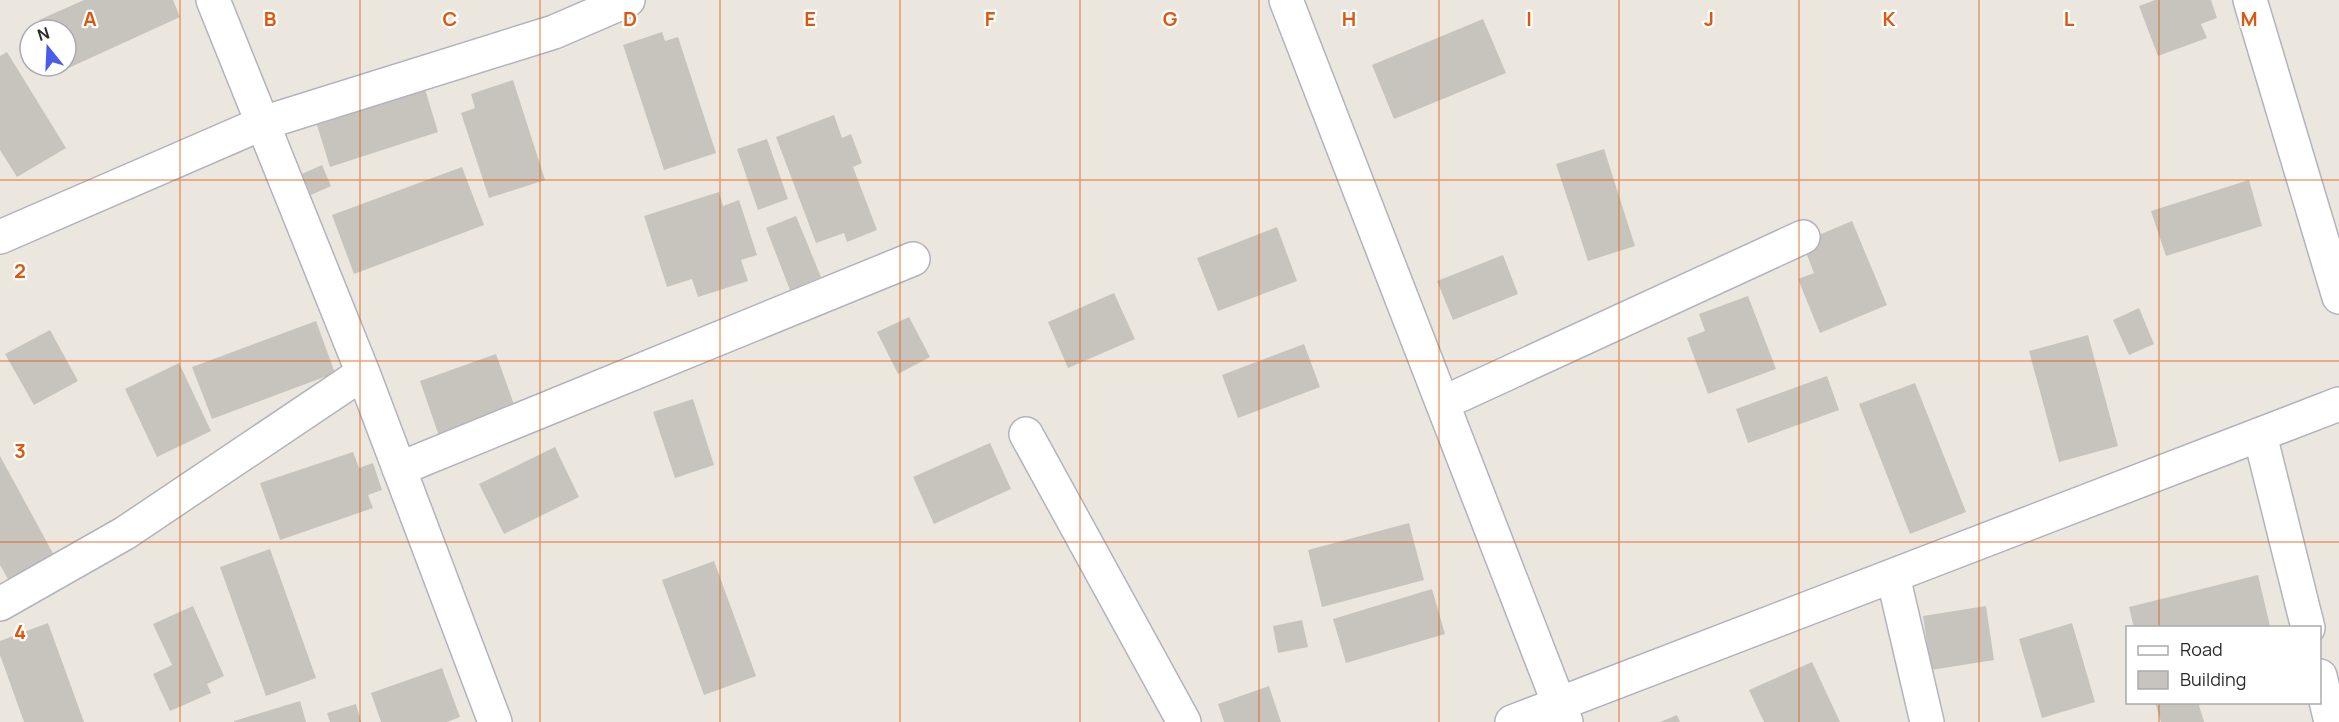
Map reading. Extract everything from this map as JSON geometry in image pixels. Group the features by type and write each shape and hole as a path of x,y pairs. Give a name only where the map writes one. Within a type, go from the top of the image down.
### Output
{"street":[{"path":"213,0 363,373 495,722"},
{"path":"0,237 263,123 554,32 628,0"},
{"path":"1286,0 1562,712"},
{"path":"2250,0 2339,297"},
{"path":"1443,403 1803,237"},
{"path":"399,469 913,259"},
{"path":"0,604 125,533 363,373"},
{"path":"1512,722 1562,712 1893,576 2339,404"},
{"path":"1026,434 1184,722"},
{"path":"2260,435 2308,626"},
{"path":"1893,576 1928,722"},
{"path":"2321,684 2331,722"}],"building":[{"path":"84,0 173,0 180,17 78,64 78,18 44,18"},
{"path":"2155,0 2211,0 2217,18 2201,24 2207,38 2158,56 2139,6"},
{"path":"1483,19 1506,73 1394,119 1372,65"},
{"path":"662,32 665,41 678,37 716,153 664,170 623,45"},
{"path":"7,52 18,70 18,78 23,78 66,148 17,177 0,150 0,56"},
{"path":"513,80 545,180 489,198 461,113 475,108 471,94"},
{"path":"425,89 438,132 330,167 317,125"},
{"path":"834,115 842,138 851,134 862,163 853,167 877,230 847,242 844,233 816,243 776,137"},
{"path":"767,139 788,199 758,210 737,149"},
{"path":"1604,149 1635,246 1588,261 1556,164"},
{"path":"322,165 331,186 311,195 302,174"},
{"path":"462,167 484,225 354,274 332,215"},
{"path":"2249,180 2262,226 2166,256 2151,211"},
{"path":"719,192 723,206 739,200 757,255 741,260 748,281 698,297 692,279 667,287 644,216"},
{"path":"796,216 821,277 790,290 766,228"},
{"path":"1852,221 1887,305 1820,333 1798,279 1814,273 1802,242"},
{"path":"1277,227 1297,281 1218,311 1197,258"},
{"path":"1503,255 1518,294 1453,320 1437,281"},
{"path":"1114,293 1135,339 1068,368 1048,322"},
{"path":"1748,296 1776,369 1708,394 1687,338 1705,331 1699,314"},
{"path":"2139,308 2154,344 2129,355 2113,320"},
{"path":"909,317 930,357 898,374 877,332"},
{"path":"316,321 335,373 212,419 192,367"},
{"path":"50,330 78,381 34,405 5,354"},
{"path":"2088,335 2118,446 2059,462 2029,351"},
{"path":"1304,344 1320,387 1238,418 1222,375"},
{"path":"496,354 516,410 439,436 420,381"},
{"path":"179,363 211,431 157,457 125,389"},
{"path":"1827,376 1839,410 1748,443 1736,409"},
{"path":"1915,383 1966,512 1910,534 1859,404"},
{"path":"693,399 714,465 675,478 653,412"},
{"path":"990,443 1011,489 934,524 913,477"},
{"path":"555,447 579,497 504,534 479,484"},
{"path":"353,452 359,468 373,463 382,490 368,495 373,508 280,540 260,483"},
{"path":"0,456 55,557 9,581 0,565"},
{"path":"1409,523 1424,580 1322,607 1308,550"},
{"path":"270,549 316,678 266,696 220,567"},
{"path":"714,561 756,676 704,695 662,580"},
{"path":"2258,575 2270,626 2134,626 2129,607"},
{"path":"1432,589 1445,634 1346,663 1333,619"},
{"path":"193,606 224,676 207,684 211,693 170,711 153,674 172,665 153,624"},
{"path":"1986,606 1994,660 1931,670 1923,616"},
{"path":"1302,620 1308,647 1278,653 1273,626"},
{"path":"48,623 84,722 24,722 0,655 0,641"},
{"path":"2072,623 2095,702 2042,718 2019,639"},
{"path":"1812,662 1840,722 1764,722 1749,690"},
{"path":"442,668 460,717 447,722 381,722 371,693"},
{"path":"1269,686 1281,722 1224,722 1218,704"},
{"path":"300,701 306,722 234,722 234,721"},
{"path":"356,704 361,722 330,722 327,713"},
{"path":"2156,704 2199,704 2204,722 2161,722"},
{"path":"1677,715 1680,722 1660,722"}]}
